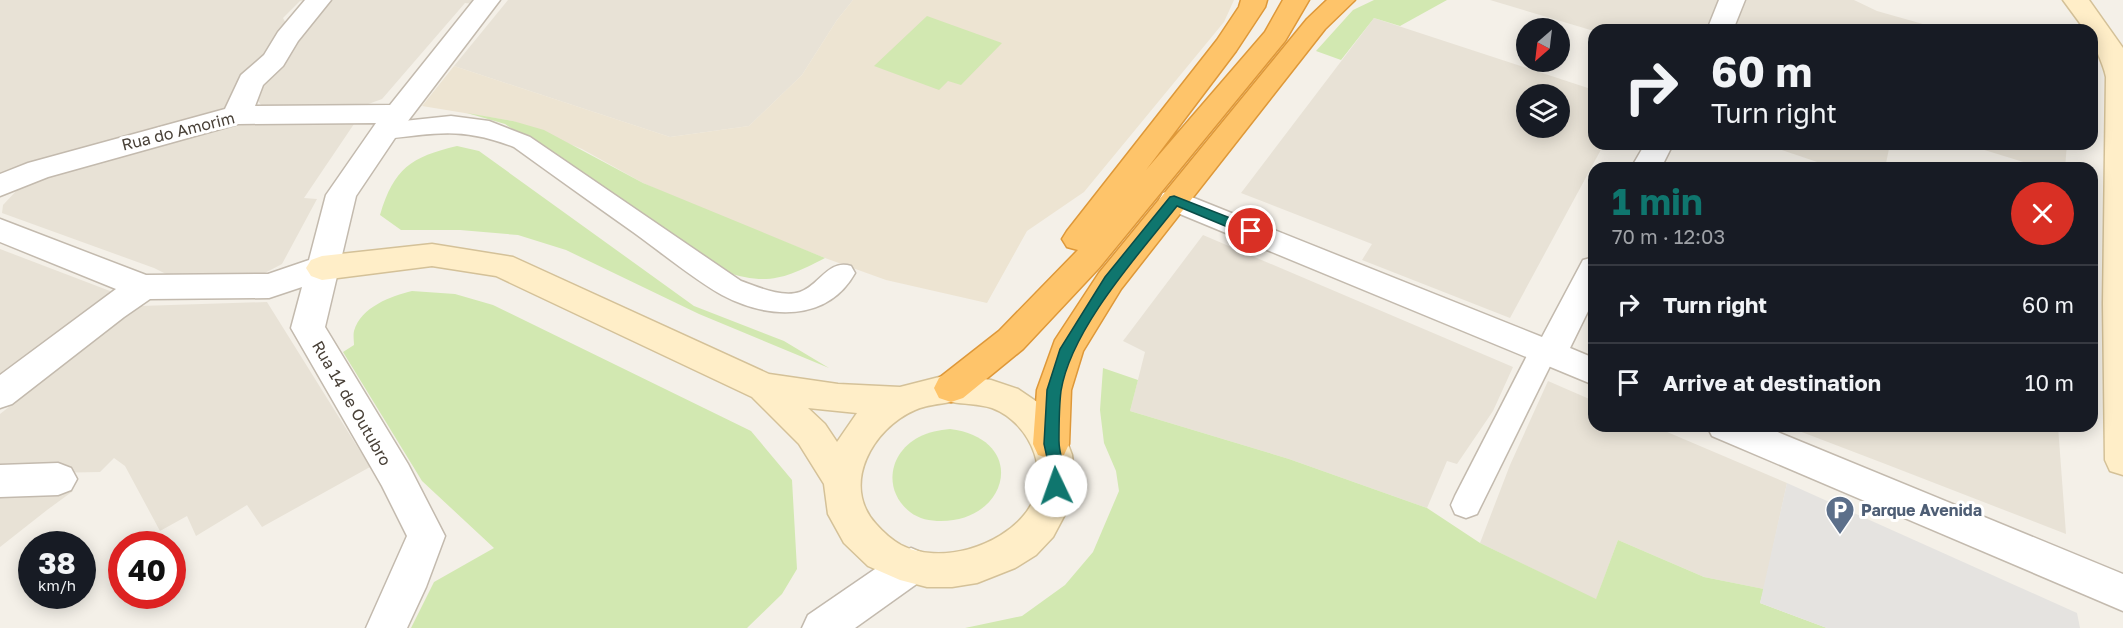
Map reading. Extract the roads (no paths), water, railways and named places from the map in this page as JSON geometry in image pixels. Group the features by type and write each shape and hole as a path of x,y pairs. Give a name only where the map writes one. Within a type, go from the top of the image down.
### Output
{"highway":[{"path":"1011,340 1068,252 1227,45 1252,7 1254,0"},
{"path":"951,388 1011,340 1088,260 1276,35 1296,0"},
{"path":"1051,444 1054,390 1067,349 1110,280 1317,24 1342,0"}],"street":[{"path":"237,115 251,81 274,60 287,38 318,0"},
{"name":"Rua 14 de Outubro","path":"386,628 406,587 426,536 395,475 308,328 341,195 391,123 487,0"},
{"path":"1722,24 1732,0"},
{"path":"2085,11 2123,33"},
{"path":"2085,11 2094,24"},
{"path":"2098,30 2113,51 2120,77 2119,304 2123,460"},
{"name":"Rua do Amorim","path":"0,186 38,170 237,115 391,123"},
{"path":"1174,200 1588,370"},
{"path":"0,230 144,287 269,286 322,268 432,255 502,265 764,387 838,398 902,401"},
{"path":"1547,353 1588,279"},
{"path":"0,394 112,308 144,287"},
{"path":"764,387 812,435 841,479"},
{"path":"951,388 983,392 1012,402 1036,420 1051,444 1058,471 1054,500 1038,527 1014,550 982,565 946,571 911,566 880,553 858,532 845,507 841,479 847,455 860,433 878,415 902,401 926,392 951,388"},
{"path":"1739,432 2123,593"},
{"path":"0,481 58,479"},
{"path":"822,628 911,566"}],"lane":[{"path":"391,123 451,124 489,129 522,142 732,288 768,300 793,304 816,296 842,273"},
{"path":"1466,505 1547,353"}],"place":[{"name":"Parque Avenida","path":"1840,536"}]}
